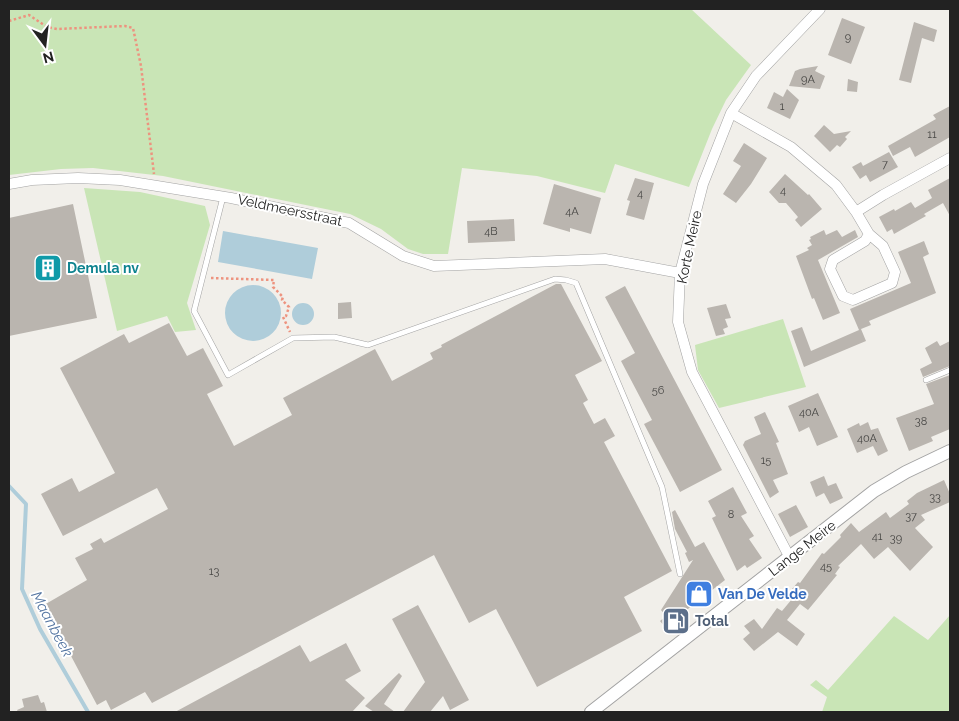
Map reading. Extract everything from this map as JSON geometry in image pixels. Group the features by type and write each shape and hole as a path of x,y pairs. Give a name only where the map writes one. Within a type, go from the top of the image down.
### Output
{"street":[{"name":"Korte Meire","path":"790,558 692,372 678,322 680,272 703,184 731,113 756,76 820,9"},
{"path":"731,113 791,147 836,185 856,212 868,234 883,246 895,272 892,283 853,300 843,296 830,268 833,260 865,241 868,234"},
{"path":"856,212 950,158"},
{"name":"Veldmeersstraat","path":"9,184 32,180 78,178 120,180 223,196 349,223 403,256 434,266 606,259 680,272"},
{"name":"Lange Meire","path":"590,712 874,491 906,472 950,451"}],"lane":[{"path":"223,196 194,311 228,375 293,338 334,337 368,345 555,279 576,283 662,488 680,574"},
{"path":"926,380 950,370"}],"path":[{"path":"9,21 29,15 48,27 57,29 125,26 133,28 142,66 154,161 155,186"},
{"path":"208,278 274,280 273,287 283,297 282,300 289,307 286,316 283,317 293,338"}],"green space":[{"path":"9,9 691,9 751,65 726,100 712,129 689,187 615,164 605,193 537,176 462,168 448,254 423,254 408,249 381,229 350,214 163,176 93,168 61,169 9,175"},
{"path":"84,188 140,192 205,206 210,225 187,303 196,330 175,332 167,316 117,331"},
{"path":"783,319 806,387 719,408 698,370 695,345"},
{"path":"950,615 950,712 822,712 827,697 810,685 816,680 828,690 894,616 928,640"}],"water":[{"path":"223,231 318,248 312,279 218,262"},
{"path":"247,285 259,285 269,289 277,297 281,313 277,329 269,337 259,341 247,341 237,337 229,329 225,319 225,307 229,297 237,289"},
{"path":"303,303 311,306 314,314 311,322 303,325 295,322 292,314 295,306"}],"building":[{"path":"842,18 865,27 851,64 828,55"},
{"path":"914,22 937,30 934,42 922,38 911,83 899,80"},
{"path":"818,66 815,71 825,76 820,89 789,86 795,71"},
{"path":"848,79 858,82 857,92 847,91"},
{"path":"787,89 799,100 790,119 767,108 774,92 783,97"},
{"path":"950,106 950,137 915,157 910,147 893,156 888,146 936,119 933,115"},
{"path":"824,125 834,134 851,131 845,137 847,139 840,147 837,145 830,152 814,136"},
{"path":"744,143 767,158 751,184 736,203 723,194 741,166 733,161"},
{"path":"889,152 898,167 870,182 866,175 860,179 852,167 861,162 863,166"},
{"path":"785,174 809,194 822,209 801,227 795,220 798,217 786,203 779,203 769,192"},
{"path":"635,178 654,183 644,220 626,215 630,201 627,200"},
{"path":"950,178 950,216 943,203 924,214 926,216 894,234 892,229 887,232 879,217 911,202 915,208 932,198 928,190"},
{"path":"554,184 601,198 591,234 570,228 570,232 543,224"},
{"name":"Demula nv","path":"73,204 97,318 9,336 9,218"},
{"path":"514,219 515,241 468,243 467,221"},
{"path":"824,230 826,235 837,230 842,237 855,230 858,237 818,260 840,313 823,320 814,298 812,299 796,256 809,250 807,248 812,245 809,240 811,239 810,237"},
{"path":"924,241 929,254 923,257 936,293 869,321 871,325 861,329 866,341 804,367 791,331 802,327 811,351 859,330 850,309 911,283 898,252"},
{"path":"556,284 561,284 602,361 575,375 588,400 583,403 594,424 605,418 615,436 604,442 672,571 624,597 642,631 537,687 496,609 469,623 434,555 152,703 145,692 111,710 106,700 97,705 44,605 87,580 75,558 93,549 90,544 101,538 104,543 168,509 157,488 63,536 41,494 72,478 79,492 115,473 60,368 124,334 129,343 169,323 187,356 203,348 223,386 207,394 234,446 292,415 283,398 375,349 392,381 433,359 430,353 442,347 441,345"},
{"path":"625,286 722,470 680,492 644,424 652,420 621,361 635,353 605,297"},
{"path":"351,302 352,318 338,319 338,303"},
{"path":"726,304 731,318 725,319 728,327 723,329 725,334 716,336 707,308"},
{"path":"937,341 940,346 950,341 950,366 923,377 920,369 932,363 925,348"},
{"path":"950,375 950,429 931,437 933,441 909,451 896,418 934,404 926,384"},
{"path":"818,393 838,437 817,446 809,427 799,432 788,406"},
{"path":"765,412 779,442 776,443 788,474 773,480 779,492 770,498 743,445 745,441 761,434 754,417"},
{"path":"868,422 871,430 878,428 888,451 878,456 873,446 857,453 847,429 859,423 860,426"},
{"path":"824,476 828,486 836,483 843,498 830,504 824,493 816,497 810,482"},
{"path":"944,480 950,494 950,502 921,515 925,520 915,528 933,547 910,571 888,547 874,559 861,544 838,566 840,567 835,574 837,575 808,610 800,604 787,620 805,634 797,646 778,632 754,651 743,639 750,633 744,626 754,619 762,629 777,608 782,611 797,593 792,589 798,582 800,583 822,553 824,554 841,537 840,535 851,523 859,532 886,512 890,518 909,504 907,501 917,493"},
{"path":"733,487 747,513 741,516 754,536 749,539 762,558 747,568 745,565 737,571 712,518 716,516 708,501"},
{"path":"796,505 808,527 790,537 778,514"},
{"path":"675,510 695,547 704,542 725,580 679,616 684,622 670,633 660,621 666,616 661,610 693,560 689,562 685,553 687,552 675,529 672,512"},
{"path":"418,605 469,700 450,710 443,696 430,712 403,712 425,682 392,619"},
{"path":"346,643 361,671 345,680 365,698 352,712 175,712 300,645 310,662"},
{"path":"399,673 402,676 384,704 395,712 374,712 365,706"},
{"path":"38,695 41,703 44,702 47,712 18,712 17,710 24,707 22,699"}],"waterway":[{"name":"Maanbeek","path":"9,486 26,504 22,589 40,629 88,712"}],"place":[{"name":"Demula nv","path":"48,268"},
{"name":"Van De Velde","path":"699,594"},
{"name":"Total","path":"676,621"}]}
